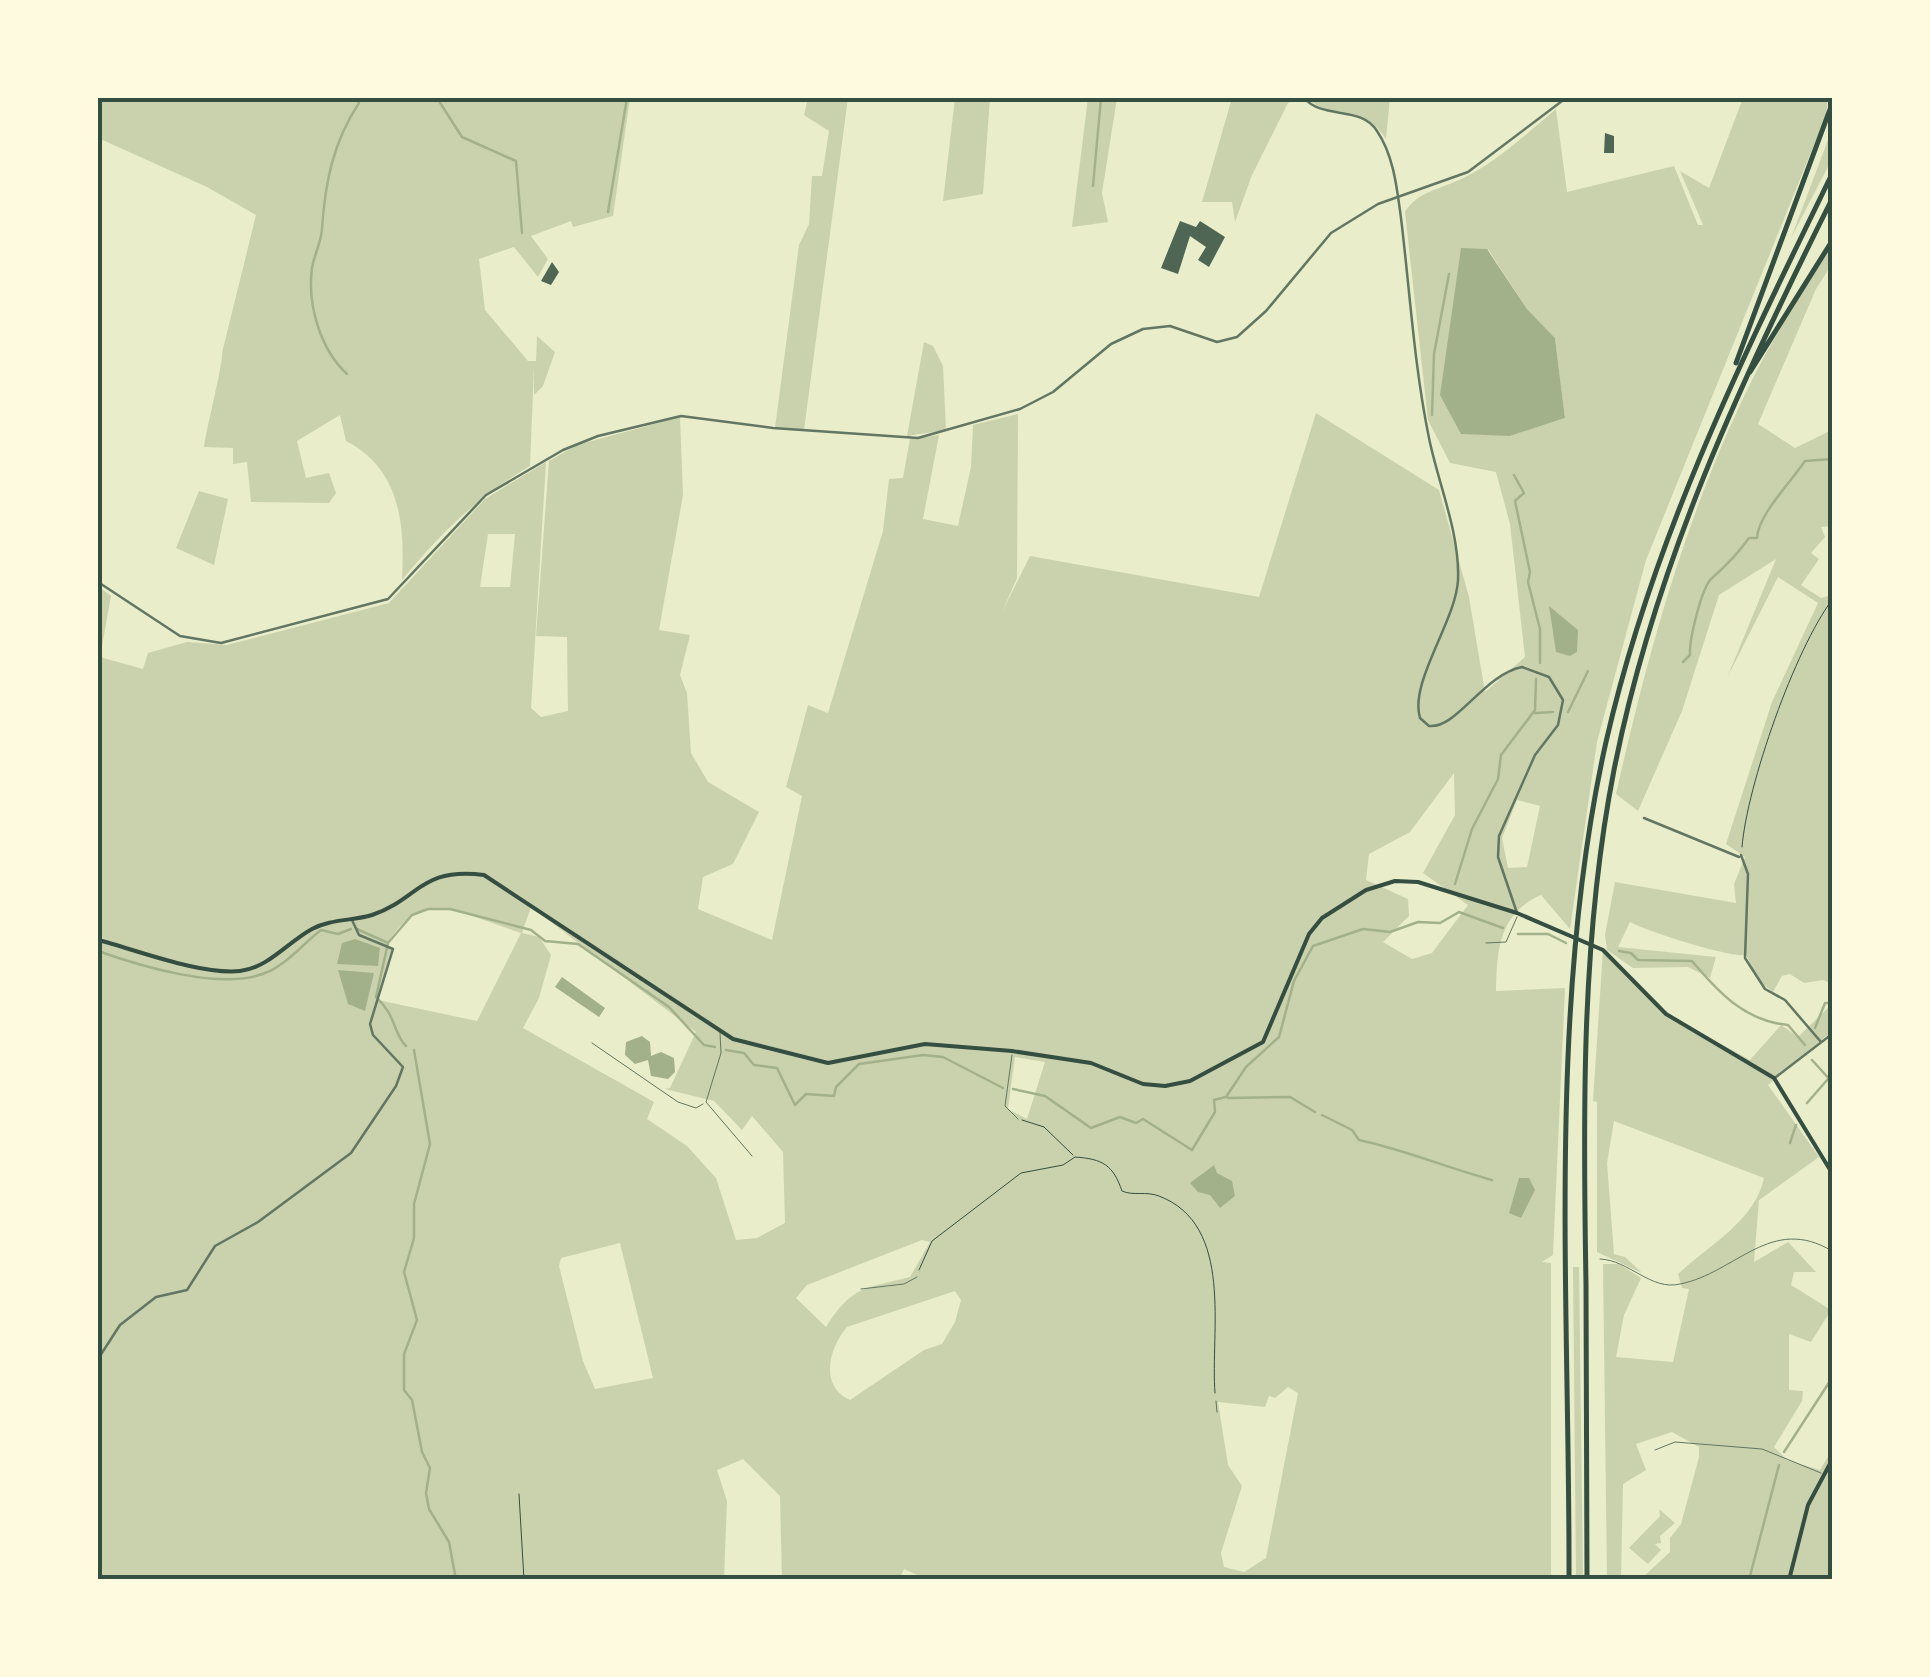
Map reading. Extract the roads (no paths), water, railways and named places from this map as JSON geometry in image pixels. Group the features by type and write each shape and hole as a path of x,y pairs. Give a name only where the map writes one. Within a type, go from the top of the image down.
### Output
{"highway":[{"path":"1569,1580 1568,1094 1584,888 1600,773 1641,613 1682,495 1731,380 1832,104"},
{"path":"1731,380 1832,174"},
{"path":"1587,1580 1584,1095 1599,890 1613,775 1652,616 1698,484 1742,382 1832,199"},
{"path":"1742,382 1832,241"}],"main road":[{"path":"98,940 185,963 245,971 262,964 310,930 386,907 426,880 464,873 484,875 618,961 720,1034 828,1063 926,1044 1012,1051 1090,1063 1142,1084 1166,1086 1190,1082 1263,1042 1309,934 1339,905 1395,880 1418,882 1517,914 1604,950 1666,1014 1774,1078 1832,1173"},
{"path":"1788,1580 1803,1518 1832,1460"}],"street":[{"path":"1304,98 1316,108 1359,117 1374,126 1389,155 1398,196 1416,364 1458,578 1455,601 1419,696 1418,714 1429,726 1445,724 1490,680 1522,666 1549,677 1563,700 1558,725 1535,755 1499,836 1498,856 1517,914"},
{"path":"98,582 165,628 204,643 366,607 397,592 444,535 486,496 576,443 681,416 772,428 909,438 948,432 1038,402 1110,344 1143,329 1170,326 1217,342 1233,339 1266,311 1326,237 1374,206 1468,172 1566,98"},
{"path":"1644,818 1741,856 1748,874 1742,940 1746,958 1765,990 1785,1000 1821,1042"},
{"path":"98,1359 120,1325 156,1296 186,1290 216,1246 258,1222 350,1153 404,1070 371,1030 392,949 356,932 352,918"},
{"path":"1774,1078 1832,1034"}],"lane":[{"path":"1486,944 1506,942 1517,914"},
{"path":"592,1043 678,1102 696,1108 706,1102 721,1052 720,1034"},
{"path":"1012,1051 1005,1106 1018,1119"},
{"path":"706,1102 752,1156"},
{"path":"1600,1260 1620,1262 1659,1283 1680,1285 1763,1242 1796,1239 1832,1252"},
{"path":"861,1289 904,1284 917,1277"},
{"path":"1216,1401 1217,1412"},
{"path":"1655,1450 1675,1442 1748,1448 1824,1474"}],"waterway":[{"path":"347,374 323,340 314,312 311,282 332,163 359,103 357,98"},
{"path":"437,98 462,137 516,161 522,233"},
{"path":"608,212 627,98"},
{"path":"1093,186 1101,98"},
{"path":"1432,415 1434,354 1449,274"},
{"path":"1683,662 1690,655 1696,615 1712,578 1749,538 1757,538 1769,509 1805,461 1832,459"},
{"path":"1514,475 1524,493 1515,501 1540,629 1540,663"},
{"path":"1568,712 1588,671"},
{"path":"1455,884 1472,829 1498,779 1501,755 1535,710 1536,679"},
{"path":"1535,713 1553,712"},
{"path":"388,943 412,915 428,909 450,909 531,930 545,941 578,944 669,1007 704,1045 715,1047"},
{"path":"1013,1089 1045,1096 1091,1128 1120,1117 1136,1123 1143,1119 1192,1150 1215,1112 1214,1100 1226,1097 1246,1067 1279,1037 1294,981 1313,946 1363,929 1390,932 1418,922 1440,923 1459,912 1503,928"},
{"path":"98,951 181,974 247,978 280,965 321,930 338,934 351,929"},
{"path":"357,929 388,943 376,997 406,1046"},
{"path":"1518,934 1548,934 1566,943"},
{"path":"1619,951 1631,953 1638,960 1692,961 1734,1004 1759,1018 1788,1025 1805,1045"},
{"path":"1815,1028 1825,1003 1832,1003"},
{"path":"414,1050 430,1144 414,1204 414,1238 404,1272 417,1320 404,1354 404,1390 412,1400 422,1452 430,1468 426,1493 429,1509 449,1542 456,1580"},
{"path":"726,1050 744,1053 754,1065 777,1068 795,1105 806,1094 834,1096 836,1087 859,1064 923,1055 943,1057 1003,1088"},
{"path":"1812,1060 1832,1082"},
{"path":"1807,1103 1828,1079"},
{"path":"1228,1098 1290,1097 1315,1112"},
{"path":"1322,1115 1352,1130 1359,1140 1492,1180"},
{"path":"1790,1143 1796,1125"},
{"path":"1784,1452 1832,1378"},
{"path":"1749,1580 1779,1465"}]}
